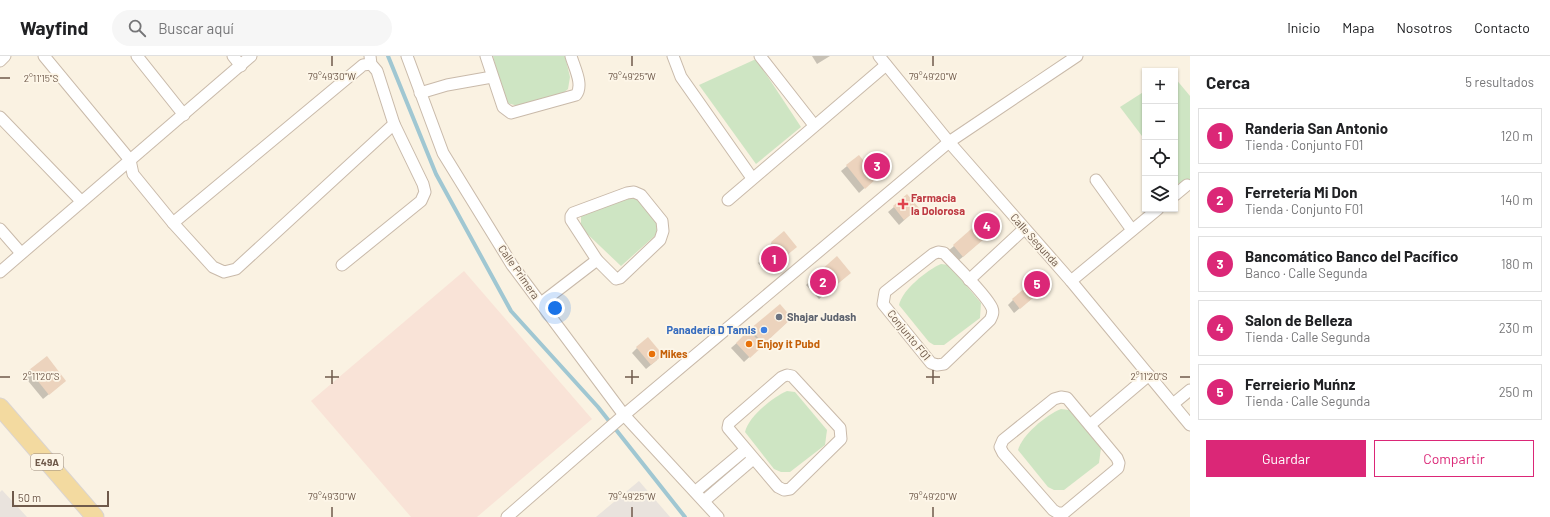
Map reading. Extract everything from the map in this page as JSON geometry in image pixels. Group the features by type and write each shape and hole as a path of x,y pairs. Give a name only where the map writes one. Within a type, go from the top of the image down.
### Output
{"main road":[{"name":"E49A","path":"0,407 95,517"}],"street":[{"path":"0,60 5,56"},
{"path":"44,56 130,160 133,174 173,223 213,267 224,272 236,269 394,124"},
{"path":"137,56 184,115"},
{"path":"233,56 241,66"},
{"path":"0,272 251,56"},
{"name":"Calle Primera","path":"407,56 443,153 512,265 624,415 696,491 718,517"},
{"path":"486,56 503,107 511,113 576,95 579,91 580,85 570,56"},
{"path":"673,56 681,77 752,178"},
{"path":"760,56 814,124"},
{"path":"507,517 624,415 949,142 1077,56"},
{"path":"173,223 363,65 371,60 377,71 394,124 423,184 425,192 421,201 342,265"},
{"path":"728,200 814,124 882,60"},
{"name":"Calle Segunda","path":"882,60 949,142 1071,281 1190,425"},
{"path":"420,93 447,84 492,77"},
{"path":"0,117 81,201"},
{"path":"1096,180 1132,230"},
{"path":"1178,192 1187,185"},
{"path":"634,192 641,195 662,221 663,231 660,240 620,278 616,279 610,275 596,260 571,220 573,213 627,193 634,192"},
{"path":"1071,281 1154,212"},
{"path":"969,280 1024,229"},
{"path":"0,230 21,254"},
{"name":"Conjunto F01","path":"938,252 944,253 969,280 992,308 993,314 990,320 944,364 937,365 931,363 884,304 885,292 933,254 938,252"},
{"path":"541,303 596,260"},
{"path":"787,375 792,376 840,428 841,439 790,489 784,490 778,487 753,458 731,433 728,428 729,423 782,377 787,375"},
{"path":"1090,425 1149,375"},
{"path":"1173,404 1190,390"},
{"path":"1061,397 1067,398 1090,425 1117,458 1119,463 1118,468 1064,512 1058,513 1053,510 1003,453 1000,446 1003,440 1054,399 1061,397"},
{"path":"696,491 745,450"},
{"path":"704,501 753,458"}],"shaded area":[{"path":"464,271 592,419 477,517 411,517 311,401"},
{"path":"639,481 670,517 596,517"},
{"path":"2,490 27,517 0,517 0,492"}],"green space":[{"path":"493,56 565,56 570,77 568,89 562,94 518,106 507,103 504,99"},
{"path":"756,59 801,127 756,164 699,85"},
{"path":"1178,82 1190,96 1190,179 1181,187 1178,183"},
{"path":"1142,93 1142,136 1120,107"},
{"path":"634,195 659,224 658,233 621,266 581,228 581,215"},
{"path":"941,264 949,265 981,303 980,318 944,345 934,345 929,342 899,305 905,293 916,281"},
{"path":"787,391 795,392 827,430 825,445 790,472 781,472 774,469 745,432 751,420 762,408"},
{"path":"1061,409 1069,410 1101,448 1099,463 1064,490 1054,490 1048,487 1018,450 1024,438 1035,426"}],"building":[{"path":"859,155 877,178 865,189 846,165"},
{"path":"907,194 919,208 904,220 893,206"},
{"path":"987,215 998,227 963,257 953,245"},
{"path":"784,231 797,247 771,268 762,257 774,247 771,242"},
{"path":"837,256 851,273 824,295 811,279"},
{"path":"1039,276 1047,286 1020,309 1012,299"},
{"path":"780,304 792,318 764,344 750,329"},
{"name":"Enjoy it Pubd","path":"749,330 763,346 750,358 736,343"},
{"path":"648,337 663,355 651,365 636,347"},
{"path":"47,356 66,381 49,395 29,370"}],"waterway":[{"path":"388,56 436,174 511,311 598,407 685,517"}],"place":[{"name":"Bancomático Banco del Pacífico","path":"877,166"},
{"name":"Farmacia la Dolorosa","path":"903,204"},
{"name":"Salon de Belleza","path":"987,226"},
{"name":"Randeria San Antonio","path":"774,259"},
{"name":"Ferretería Mi Don","path":"823,282"},
{"name":"Ferreierio Muńnz","path":"1037,284"},
{"name":"Shajar Judash","path":"779,317"},
{"name":"Panadería D Tamis","path":"764,330"},
{"name":"Enjoy it Pubd","path":"749,344"},
{"name":"Mikes","path":"652,354"}]}
